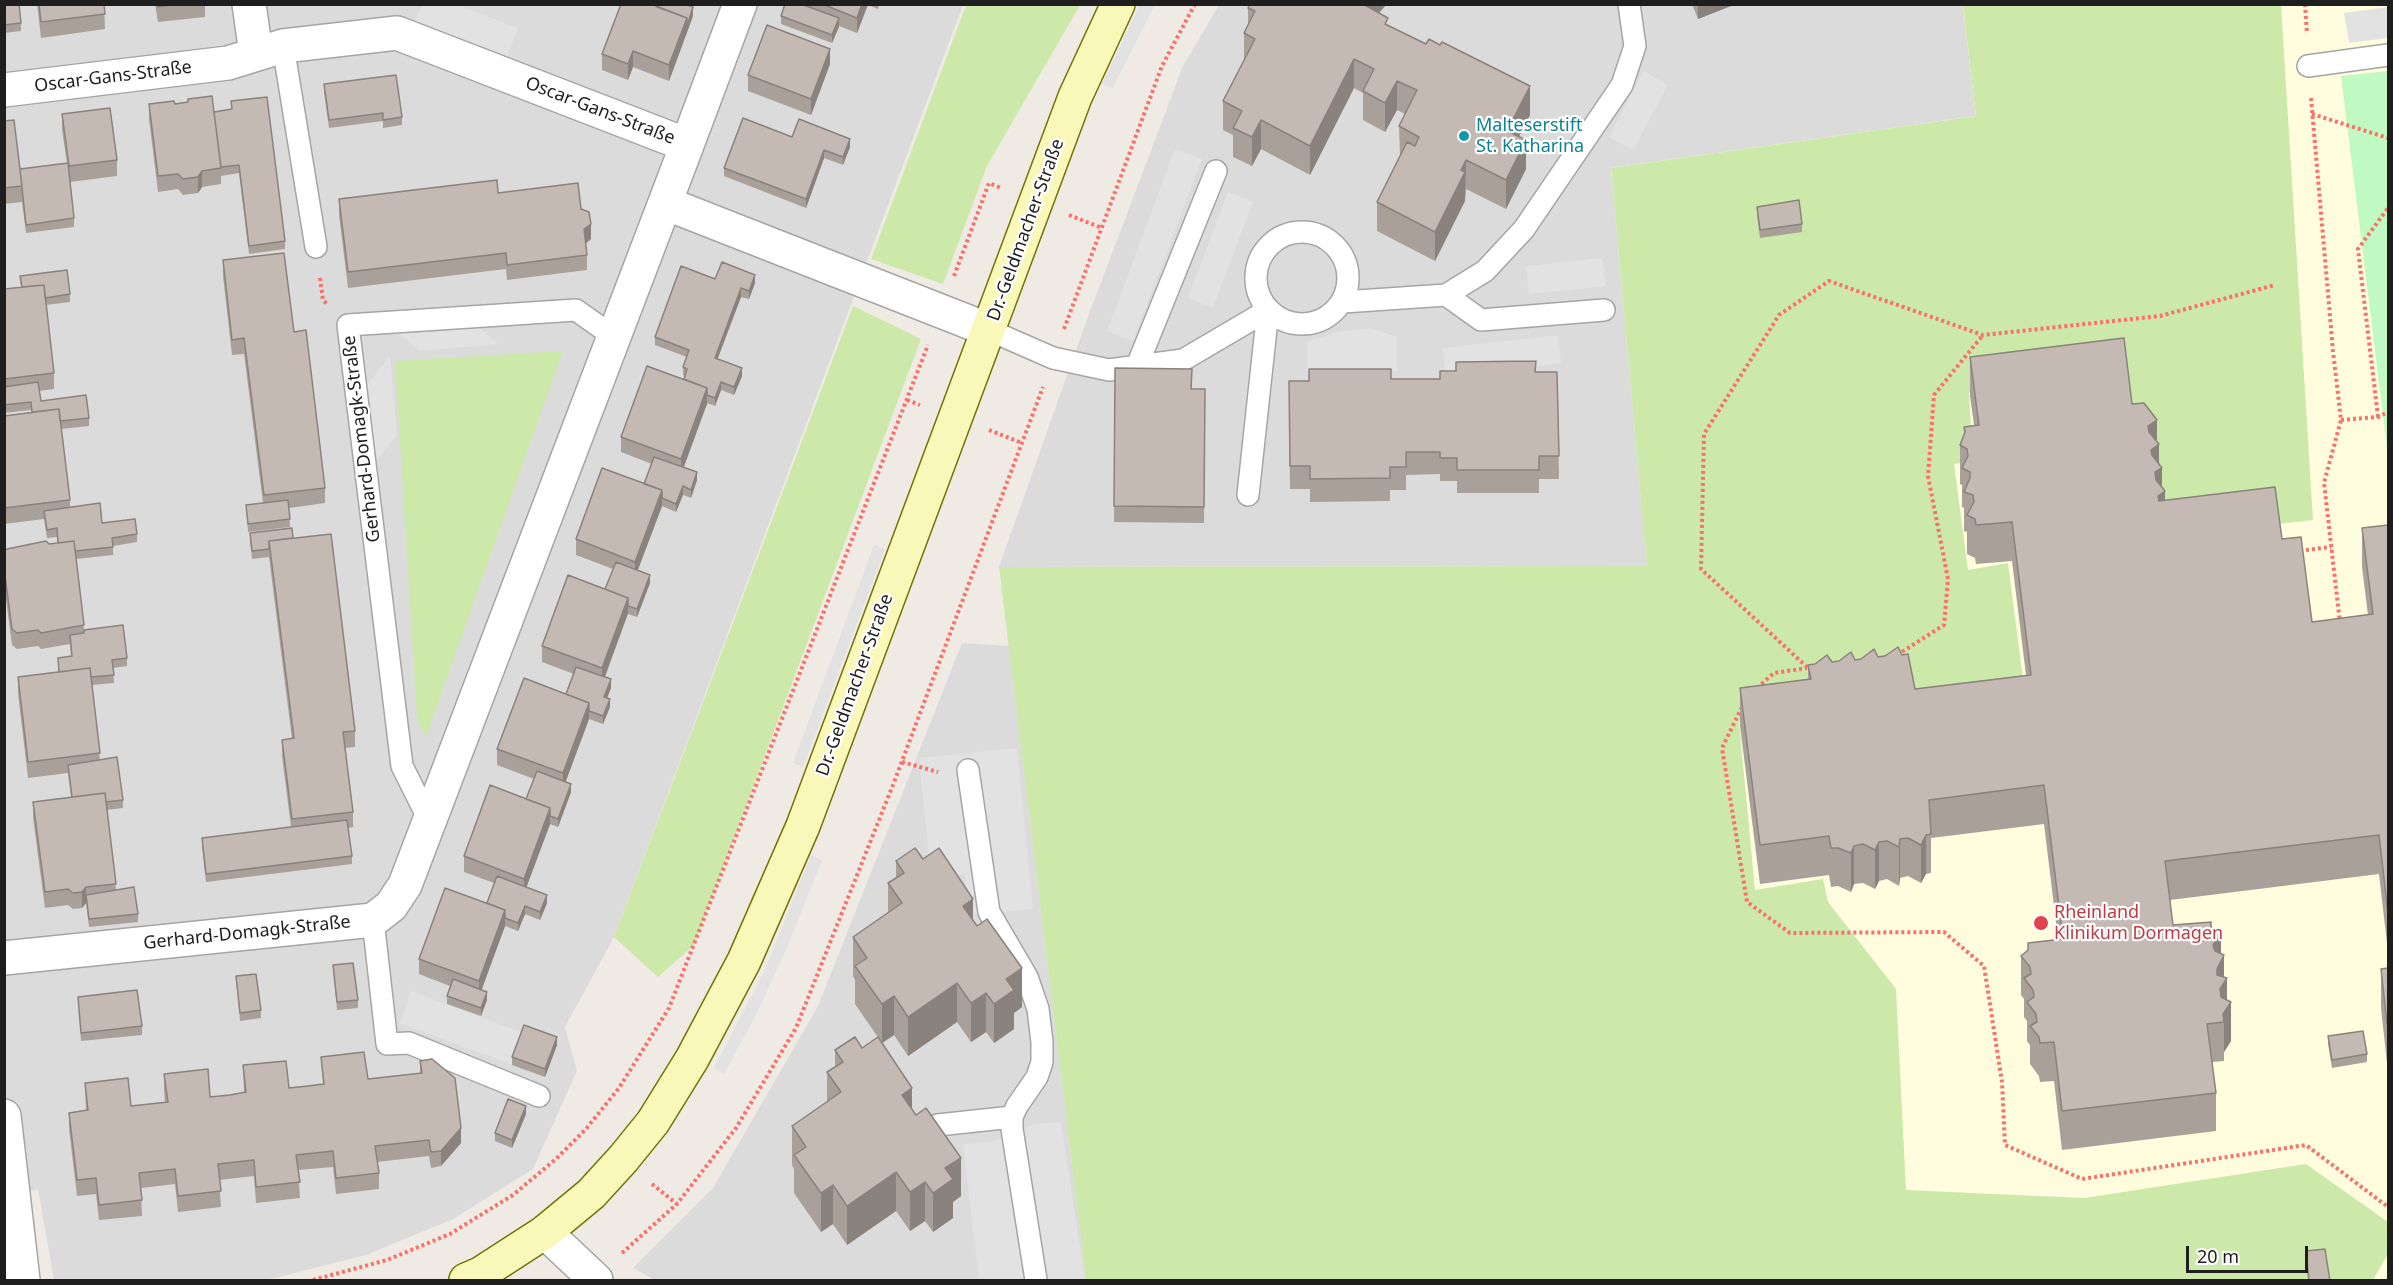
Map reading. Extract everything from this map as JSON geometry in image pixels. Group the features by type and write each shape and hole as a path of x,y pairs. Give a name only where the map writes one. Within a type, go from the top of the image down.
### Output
{"street":[{"path":"249,4 270,50"},
{"path":"687,145 740,4"},
{"name":"Dr.-Geldmacher-Straße","path":"466,1281 545,1232 591,1194 623,1160 653,1122 692,1059 744,961 803,826 1075,97 1118,4"},
{"name":"Oscar-Gans-Straße","path":"4,90 228,63 270,50 397,33 687,145 664,203"},
{"path":"664,203 989,330"},
{"name":"Gerhard-Domagk-Straße","path":"4,958 373,920 391,906 405,885 664,203"},
{"path":"4,1116 23,1281"},
{"path":"545,1232 594,1279"}],"lane":[{"path":"1343,302 1446,295 1485,272 1524,229 1622,85 1635,46 1629,4"},
{"path":"270,50 316,247"},
{"path":"2308,66 2388,55"},
{"path":"1137,366 1216,171"},
{"path":"1312,232 1337,246 1349,273 1343,302 1322,322 1293,325 1268,310 1255,284 1261,255 1282,235 1312,232"},
{"path":"1446,295 1481,320 1604,310"},
{"name":"Gerhard-Domagk-Straße","path":"429,820 402,766 348,325 576,310 614,336"},
{"path":"989,330 1053,358 1109,369 1183,360 1268,310"},
{"path":"1248,495 1268,310"},
{"path":"968,770 990,912 1027,977 1040,1020 1042,1062 1037,1077 1012,1117 1012,1130 1036,1281"},
{"path":"373,920 387,1044 409,1042 539,1096"},
{"path":"938,1125 1012,1117"}],"path":[{"path":"594,1279 677,1204 736,1128 796,1028 896,777 1162,66 1195,4"},
{"path":"2305,4 2308,66 2332,339 2342,420 2324,483 2340,624"},
{"path":"2312,114 2388,138"},
{"path":"313,1281 387,1260 450,1234 513,1195 586,1129 619,1088 669,1008 942,311 989,183 1102,228"},
{"path":"2378,417 2358,249 2388,208"},
{"path":"316,247 323,300 348,325"},
{"path":"1808,668 1701,569 1704,434 1779,315 1829,281 1983,335 2160,316 2276,285"},
{"path":"1890,659 1944,625 1948,579 1928,476 1935,395 1983,335"},
{"path":"2342,420 2378,417 2388,412"},
{"path":"2306,550 2331,547"},
{"path":"1753,692 1774,673 1820,666"},
{"path":"1746,698 1722,748 1747,902 1790,933 1944,932 1984,966 2002,1082 2005,1145 2082,1179 2306,1146 2388,1207"}],"shaded area":[{"path":"455,4 518,28 505,61 413,26 422,5"},
{"path":"4,5 963,5 614,937 565,1027 577,1071 533,1169 453,1219 366,1255 275,1278 254,1280 54,1280 38,1189 5,1197"},
{"path":"1140,5 1155,5 1112,89 1102,84"},
{"path":"1219,5 1963,5 1976,116 1611,169 1647,566 999,567 1086,322 1183,66"},
{"name":"Rheinland Klinikum Dormagen","path":"1963,5 2388,5 2388,1280 1738,1280 1611,168 1976,116"},
{"path":"2388,7 2388,38 2349,43 2344,13"},
{"path":"1644,71 1668,85 1633,150 1609,137"},
{"path":"1175,149 1202,159 1133,341 1107,331"},
{"path":"1228,192 1253,202 1213,308 1188,298"},
{"path":"1602,258 1606,286 1529,294 1526,266"},
{"path":"474,323 498,344 420,351 392,328"},
{"path":"1371,328 1397,337 1397,371 1307,371 1307,342 1337,332"},
{"path":"1558,335 1561,363 1446,376 1443,348"},
{"path":"390,356 397,435 374,464 363,390"},
{"path":"874,545 885,549 803,767 793,763"},
{"path":"962,643 1009,646 1086,1280 655,1280 633,1268 713,1188 818,1006"},
{"path":"1017,748 1033,909 969,915 965,874 931,877 919,758"},
{"path":"811,855 822,860 788,945 758,1011 724,1074 714,1068 764,972"},
{"path":"411,991 523,1033 512,1065 400,1023"},
{"path":"1061,1122 1085,1280 979,1280 963,1144 992,1142 1034,1124"}],"green space":[{"path":"966,5 1080,5 987,166 943,284 871,259"},
{"path":"1963,5 2281,5 2313,520 2163,537 2134,440 2128,374 1969,393 1973,461 1954,464 1968,570 2008,563 2027,710 1807,715 1739,722 1755,890 1823,879 1828,902 1896,989 1906,1190 2084,1198 2306,1164 2388,1222 2388,1254 2373,1280 1086,1280 999,567 1647,566 1611,168 1976,116"},
{"path":"2388,71 2388,455 2341,76"},
{"path":"853,306 921,339 694,945 658,977 614,937"},
{"path":"563,351 426,737 417,719 395,361"}],"building":[{"path":"4,4 19,4 21,23 4,25"},
{"path":"39,4 104,4 105,14 41,22"},
{"path":"157,4 177,4 158,7"},
{"path":"621,4 651,4 687,18 669,65 633,51 628,64 602,54"},
{"path":"658,4 685,4 693,7 687,26 687,18 657,7"},
{"path":"785,4 801,4 839,18 832,35 781,16"},
{"path":"822,4 862,4 857,18"},
{"name":"Malteserstift St. Katharina","path":"1250,4 1363,4 1388,18 1385,24 1426,44 1429,39 1440,45 1442,42 1530,86 1507,131 1526,140 1506,180 1466,160 1461,170 1465,172 1435,232 1377,202 1407,142 1415,146 1419,137 1399,126 1417,90 1397,81 1385,103 1363,91 1374,69 1354,59 1310,146 1261,120 1252,137 1233,128 1242,111 1223,101 1255,39 1244,33 1255,11 1248,8"},
{"path":"767,25 830,49 811,99 748,75"},
{"path":"396,75 402,117 383,120 383,113 329,120 324,84"},
{"path":"212,96 221,168 202,171 198,177 183,179 178,174 158,176 149,104 174,101 175,104 188,102 188,99"},
{"path":"267,97 285,241 249,246 239,165 221,167 214,112 232,109 231,101"},
{"path":"110,108 117,160 69,166 62,114"},
{"path":"743,118 792,137 799,119 850,139 843,157 824,150 806,199 724,168"},
{"path":"14,120 22,186 4,188 4,121"},
{"path":"68,163 74,218 26,225 20,169"},
{"path":"497,180 498,193 578,183 581,209 589,212 591,224 584,229 587,255 507,265 506,253 348,272 339,199"},
{"path":"1799,200 1802,224 1760,230 1757,207"},
{"path":"284,253 294,332 306,330 325,488 264,495 244,338 232,340 223,260"},
{"path":"722,262 755,275 749,291 741,288 715,358 742,368 734,387 721,382 715,398 707,395 707,388 684,379 687,369 683,367 689,350 655,337 681,266 715,279"},
{"path":"67,270 70,294 45,298 44,285 22,287 20,276"},
{"path":"44,285 54,373 4,379 4,289"},
{"path":"2124,338 2132,404 2144,403 2157,420 2148,426 2149,432 2159,444 2151,450 2162,468 2155,472 2156,480 2165,491 2158,496 2159,501 2275,487 2282,539 2301,537 2312,622 2373,614 2362,528 2388,525 2388,913 2379,835 2165,861 2173,925 2211,922 2211,927 2221,932 2213,945 2215,951 2224,955 2217,969 2217,975 2227,978 2220,989 2221,997 2231,1002 2223,1014 2224,1022 2207,1024 2216,1093 2062,1111 2054,1042 2040,1043 2039,1037 2030,1026 2037,1022 2036,1014 2027,1002 2034,997 2033,990 2024,978 2031,974 2030,967 2021,956 2028,950 2028,943 2063,939 2044,785 1929,800 1931,834 1926,835 1921,845 1908,838 1900,839 1899,847 1887,841 1879,842 1875,850 1863,844 1854,846 1851,853 1831,848 1829,836 1760,845 1740,688 1811,679 1808,665 1815,664 1827,655 1832,662 1839,661 1851,652 1855,660 1861,659 1874,649 1878,657 1885,656 1898,647 1902,655 1908,654 1915,689 2031,675 2012,522 1976,525 1975,519 1967,515 1974,502 1973,495 1964,492 1970,472 1962,468 1968,456 1967,449 1960,445 1965,432 1964,427 1979,425 1970,357"},
{"path":"1536,361 1535,372 1557,372 1559,456 1539,456 1539,470 1457,470 1457,458 1440,458 1440,452 1406,452 1406,467 1390,467 1390,478 1310,479 1310,466 1290,466 1289,381 1309,381 1309,369 1391,369 1391,379 1440,379 1440,371 1456,371 1456,362"},
{"path":"647,366 707,388 681,459 621,437"},
{"path":"1115,368 1192,369 1191,389 1205,389 1204,507 1114,506"},
{"path":"38,382 41,401 86,395 89,418 60,421 59,409 32,412 31,402 4,405 4,387"},
{"path":"59,409 70,500 4,508 4,416"},
{"path":"654,457 697,472 691,490 683,486 676,504 662,498 662,490 644,484"},
{"path":"602,468 662,490 635,562 576,539"},
{"path":"288,500 290,519 248,524 246,505"},
{"path":"100,503 102,523 135,519 137,534 112,538 113,547 75,551 74,541 58,543 57,528 47,530 44,511"},
{"path":"292,528 293,538 269,541 269,549 252,551 250,533"},
{"path":"331,534 355,731 343,732 353,812 292,819 282,740 294,738 269,541"},
{"path":"46,541 49,544 74,541 84,625 41,633 38,630 17,633 12,629 4,551"},
{"path":"616,562 650,575 637,609 628,606 628,598 605,589"},
{"path":"568,575 628,598 602,668 542,646"},
{"path":"123,625 127,658 112,660 114,675 91,677 90,668 59,672 58,658 72,656 70,635 84,633 84,630"},
{"path":"576,667 611,679 604,697 610,699 603,716 589,711 589,703 566,694"},
{"path":"90,668 100,753 28,762 18,677"},
{"path":"524,678 589,703 563,773 497,749"},
{"path":"117,757 123,800 106,802 105,793 72,797 68,765"},
{"path":"537,771 571,784 558,819 550,816 550,808 526,799"},
{"path":"490,785 550,808 524,879 464,856"},
{"path":"105,793 116,884 86,887 82,892 73,893 68,889 45,892 33,802"},
{"path":"347,820 352,856 206,874 202,838"},
{"path":"915,848 923,859 939,848 973,899 963,906 977,926 987,919 1022,968 1006,979 1014,990 994,1004 986,993 971,1003 957,983 908,1017 894,996 882,1004 855,966 867,958 853,937 902,903 888,883 904,873 896,861"},
{"path":"497,876 547,895 540,912 525,906 518,923 505,918 505,910 487,903"},
{"path":"134,887 138,914 89,919 86,895"},
{"path":"445,888 505,910 479,981 419,959"},
{"path":"353,963 358,1000 337,1002 333,965"},
{"path":"2388,968 2388,1024 2387,1024 2381,969"},
{"path":"256,974 261,1010 240,1013 236,976"},
{"path":"453,979 487,992 481,1008 447,996"},
{"path":"137,990 142,1026 81,1033 78,997"},
{"path":"524,1025 557,1037 545,1069 512,1057"},
{"path":"2363,1031 2367,1054 2332,1060 2328,1036"},
{"path":"855,1037 862,1048 878,1037 912,1088 902,1095 916,1115 926,1108 961,1158 945,1168 953,1179 933,1193 925,1182 910,1192 896,1172 847,1206 833,1185 821,1193 794,1155 806,1147 792,1126 841,1092 827,1072 843,1062 835,1050"},
{"path":"364,1052 368,1079 422,1073 420,1061 432,1059 455,1078 461,1128 441,1151 431,1152 429,1140 375,1146 379,1173 336,1178 333,1151 296,1155 300,1182 256,1187 254,1160 218,1164 221,1191 178,1196 175,1169 139,1173 142,1200 99,1205 96,1178 77,1180 69,1113 88,1110 85,1083 128,1078 131,1106 168,1102 164,1074 208,1069 210,1097 230,1095 246,1092 243,1065 286,1061 289,1088 308,1086 324,1084 321,1057"},
{"path":"508,1099 526,1106 512,1140 495,1133"},
{"path":"2325,1249 2330,1281 2309,1281 2306,1251"}],"place":[{"name":"Malteserstift St. Katharina","path":"1464,136"},
{"name":"Rheinland Klinikum Dormagen","path":"2041,923"}]}
